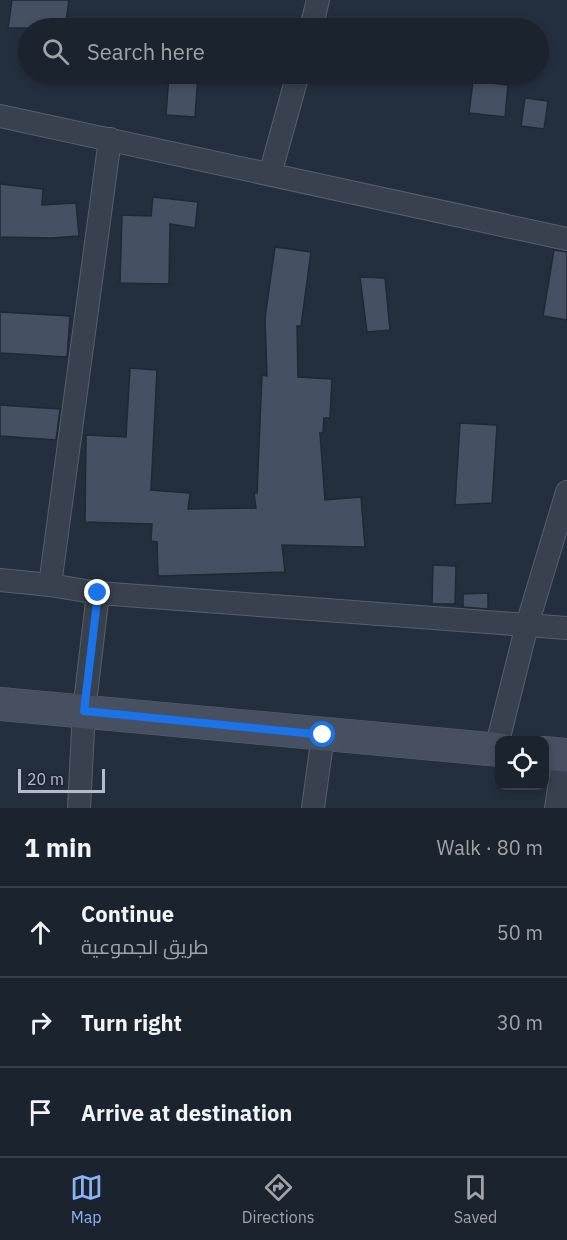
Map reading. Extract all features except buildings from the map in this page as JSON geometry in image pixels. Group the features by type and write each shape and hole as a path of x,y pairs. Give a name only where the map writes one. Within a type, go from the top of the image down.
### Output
{"main road":[{"path":"0,704 495,749"}],"street":[{"path":"313,18 318,0"},
{"path":"270,174 295,84"},
{"path":"0,116 567,239"},
{"path":"50,585 110,140"},
{"path":"501,736 527,625 567,492"},
{"path":"0,580 98,593 567,628"},
{"path":"79,808 84,711 98,593"},
{"path":"313,808 323,735"},
{"path":"556,808 558,755"}],"route":[{"path":"98,593 84,711 323,735"}]}
